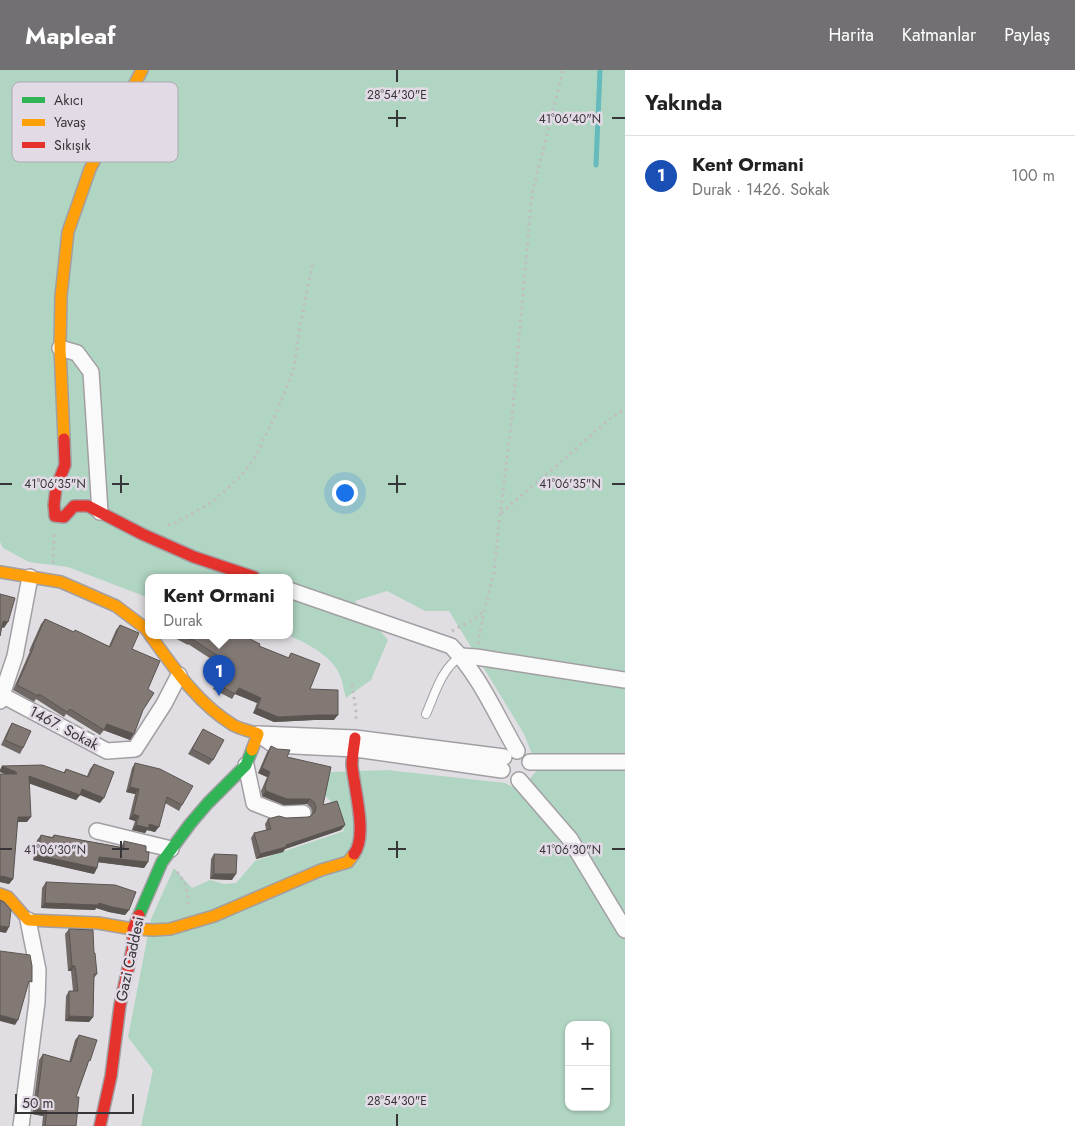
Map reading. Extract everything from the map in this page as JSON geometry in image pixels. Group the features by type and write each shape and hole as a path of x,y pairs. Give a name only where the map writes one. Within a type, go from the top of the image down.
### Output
{"street":[{"path":"136,82 142,70"},
{"path":"94,162 68,232 61,296 60,348 65,465 56,488 55,516 64,516 74,506 88,506 142,534 194,556 245,574"},
{"path":"60,348 77,353 91,372 100,512"},
{"path":"0,572 61,582 116,606 145,628"},
{"path":"1,697 15,656 30,577"},
{"path":"153,639 179,676 204,702 234,726 258,734 274,745 354,744 508,759 522,752 530,762 528,774 519,780 508,778 508,759 484,691 451,646 293,591"},
{"path":"460,656 476,656 625,680"},
{"name":"1467. Sokak","path":"1,697 107,751 135,749 164,704 179,676"},
{"name":"Gazi Caddesi","path":"100,1126 111,1076 120,1005 133,946 133,929 148,892 167,856 208,803 246,765 258,734"},
{"path":"28,920 98,923 133,929 170,929 214,916 321,870 348,862 358,849 361,834 352,763 354,744"},
{"path":"530,762 625,762"},
{"path":"246,765 254,803 282,814 303,812"},
{"path":"519,780 570,839 625,930"},
{"path":"96,831 167,856"},
{"path":"0,894 8,897 28,920 38,970 37,1002 20,1126"}],"lane":[{"path":"426,714 442,676 453,661 460,656"}],"path":[{"path":"476,656 484,611 494,573 512,416 532,194 563,70"},
{"path":"167,526 212,502 240,476 254,459 271,425 293,372 313,260"},
{"path":"500,514 608,420 625,409"},
{"path":"52,580 55,516"},
{"path":"430,639 474,619 484,611"},
{"path":"352,684 356,711 354,744"},
{"path":"167,856 172,867 188,889 188,905 191,909"}],"green space":[{"path":"0,70 625,70 625,1126 141,1126 153,1070 128,1037 151,919 174,868 192,888 210,880 224,884 236,883 255,861 344,831 334,804 324,795 330,772 387,770 505,783 520,791 538,769 524,734 449,611 425,611 387,591 355,601 388,640 371,680 346,698 340,675 332,663 314,648 293,638 293,574 145,574 145,596 68,567 29,562 3,548 0,542"}],"building":[{"path":"0,594 15,598 8,622 3,621 0,636"},
{"path":"45,619 74,632 75,630 110,647 120,625 139,633 132,649 160,661 148,689 154,693 143,710 134,734 107,724 104,730 70,709 67,712 39,694 38,696 17,685"},
{"path":"192,639 250,639 260,644 259,646 289,658 291,653 320,664 310,689 338,690 338,715 278,717 257,708 261,698 239,688 235,694 217,684 229,663"},
{"path":"12,723 31,731 23,748 5,740"},
{"path":"203,729 224,740 213,760 192,749"},
{"path":"271,746 277,749 290,750 287,757 331,767 323,805 337,801 345,825 286,845 286,847 260,854 254,833 271,829 268,819 279,816 286,818 308,817 315,812 316,807 310,799 287,799 266,791 265,786 270,772 262,768"},
{"path":"135,763 160,769 193,786 182,805 167,797 159,827 149,824 149,828 136,825 139,816 133,814 139,789 130,787"},
{"path":"94,764 114,772 104,798 82,789 80,795 29,776 31,817 18,817 13,879 0,877 0,774 17,774 2,766 42,765 65,773 66,769 88,777"},
{"path":"41,835 53,838 54,835 124,848 124,841 146,846 146,852 149,852 148,862 99,857 97,868 37,855"},
{"path":"214,854 237,855 236,874 214,874"},
{"path":"46,882 115,885 136,892 129,910 99,903 98,905 45,903"},
{"path":"0,900 11,910 9,927 0,926"},
{"path":"69,929 93,930 97,974 94,974 93,1017 69,1016 69,991 78,991 75,966 72,966"},
{"path":"0,951 30,955 32,982 29,981 18,1020 0,1015"},
{"path":"79,1035 97,1040 76,1097 79,1097 76,1126 45,1126 47,1110 36,1109 43,1054 71,1062"}],"waterway":[{"path":"596,165 600,70"}],"traffic: fast":[{"path":"139,915 162,862 208,803 246,765 252,750"}],"traffic: slow":[{"path":"136,82 142,70"},
{"path":"64,439 60,348 61,296 68,232 94,162"},
{"path":"0,572 61,582 116,606 145,628"},
{"path":"153,639 187,684 208,706 233,725 258,734 252,750"},
{"path":"0,894 8,897 28,920 98,923 133,929 170,929 214,916 321,870 348,862 354,854"}],"traffic: jam":[{"path":"64,439 65,465 56,488 55,516 64,517 74,506 88,506 142,534 194,557 245,574"},
{"path":"354,854 360,836 359,811 352,765 355,738"},
{"path":"100,1126 111,1076 120,1005 133,946 133,929 139,915"}],"place":[{"name":"Kent Ormani","path":"219,696"}]}
